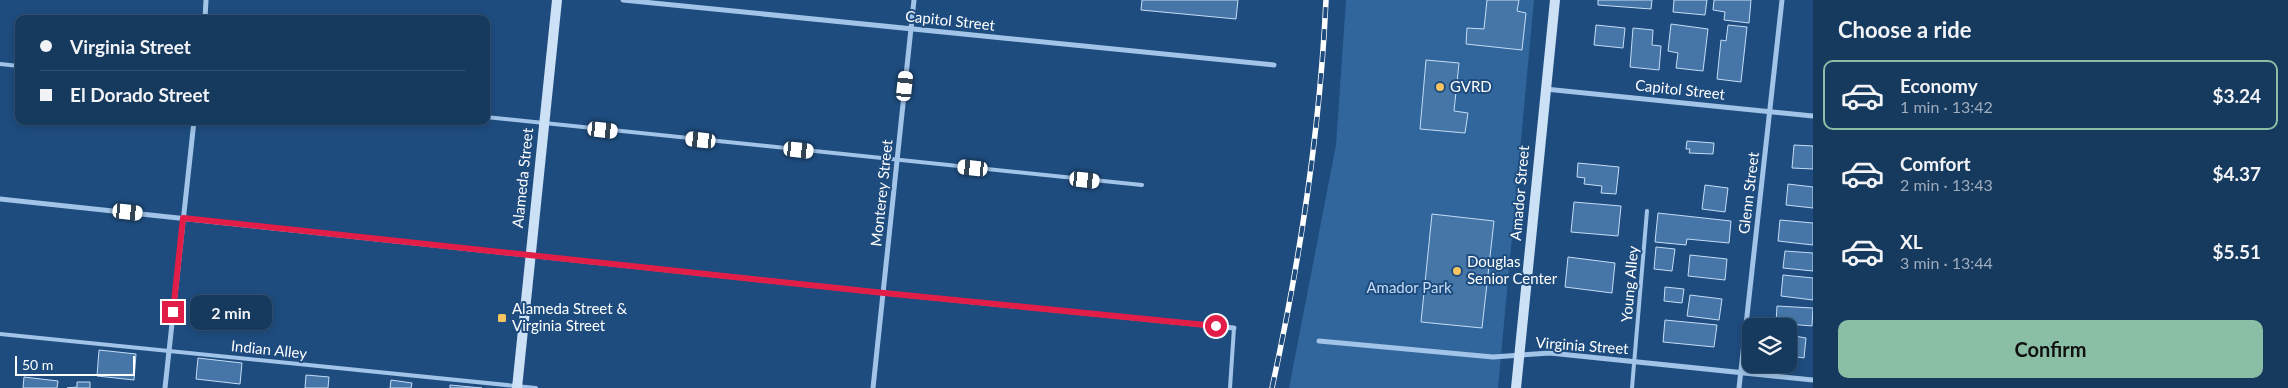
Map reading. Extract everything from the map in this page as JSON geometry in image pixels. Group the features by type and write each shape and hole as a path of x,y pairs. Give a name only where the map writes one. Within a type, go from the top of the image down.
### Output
{"street":[{"path":"204,15 206,0"},
{"name":"Alameda Street","path":"517,387 557,0"},
{"name":"Capitol Street","path":"623,0 1274,65"},
{"name":"Monterey Street","path":"873,388 914,0"},
{"name":"Amador Street","path":"1516,388 1555,0"},
{"name":"Glenn Street","path":"1739,388 1782,0"},
{"name":"Capitol Street","path":"1545,89 1813,116"},
{"path":"165,388 194,125"},
{"path":"0,199 530,256 1234,328"},
{"name":"Virginia Street","path":"1319,340 1493,357 1550,353 1813,380"}],"lane":[{"path":"0,64 15,66"},
{"path":"490,117 1142,186"},
{"name":"Young Alley","path":"1632,388 1647,211"},
{"path":"1230,388 1234,328"},
{"name":"Indian Alley","path":"0,334 536,388"}],"green space":[{"name":"Amador Park","path":"1346,0 1534,0 1498,388 1289,388 1336,145"}],"building":[{"path":"1142,0 1238,0 1236,19 1141,10"},
{"path":"1487,0 1519,0 1517,11 1526,13 1522,50 1466,44 1467,28 1484,29"},
{"path":"1598,0 1652,0 1651,9 1598,5"},
{"path":"1674,0 1707,0 1705,15 1673,12"},
{"path":"1714,0 1751,0 1749,23 1724,20 1725,12 1713,10"},
{"path":"1671,24 1708,29 1703,71 1676,68 1678,53 1668,51"},
{"path":"1596,25 1625,28 1623,48 1594,45"},
{"path":"1728,25 1747,27 1741,82 1717,79 1721,40 1726,41"},
{"path":"1633,28 1653,30 1652,45 1661,46 1659,70 1630,67"},
{"name":"GVRD","path":"1426,60 1459,63 1454,111 1468,113 1465,133 1420,129"},
{"path":"1687,141 1714,143 1713,154 1689,153 1690,149 1686,149"},
{"path":"1794,145 1813,146 1813,169 1792,168"},
{"path":"1578,163 1619,167 1616,194 1601,193 1602,186 1584,184 1585,178 1577,177"},
{"path":"1788,184 1813,187 1813,208 1786,205"},
{"path":"1705,185 1728,188 1725,212 1702,209"},
{"path":"1574,202 1621,206 1618,236 1571,232"},
{"path":"1658,213 1731,221 1729,243 1687,239 1686,245 1655,242"},
{"name":"Douglas Senior Center","path":"1432,214 1494,221 1482,328 1421,322"},
{"path":"1780,220 1813,223 1813,245 1778,241"},
{"path":"1656,247 1675,249 1672,271 1654,269"},
{"path":"1785,251 1813,253 1813,271 1783,268"},
{"path":"1690,255 1727,259 1725,280 1688,276"},
{"path":"1568,257 1615,263 1612,293 1565,287"},
{"path":"1783,275 1813,278 1813,300 1781,296"},
{"path":"1665,287 1684,289 1682,303 1664,301"},
{"path":"1690,295 1722,299 1719,320 1687,316"},
{"path":"1777,306 1813,308 1812,326 1797,325 1797,318 1776,318"},
{"path":"1665,320 1717,325 1714,347 1663,342"},
{"path":"1797,336 1806,338 1804,358 1797,357"},
{"path":"99,350 136,354 134,380 97,376"},
{"path":"198,358 242,363 240,384 196,379"},
{"path":"306,375 329,377 328,388 305,388"},
{"path":"24,377 58,381 57,388 23,388"},
{"path":"391,380 412,383 411,388 390,388"},
{"path":"77,382 90,382 90,388 67,388 77,387"},
{"path":"450,385 482,388 450,388"}],"railway":[{"path":"1272,388 1300,244 1314,147 1326,0"}],"place":[{"name":"GVRD","path":"1440,87"},
{"name":"Douglas Senior Center","path":"1457,271"},
{"name":"Alameda Street & Virginia Street","path":"502,318"}],"route":[{"path":"173,312 183,218 884,293 1216,326"}]}
